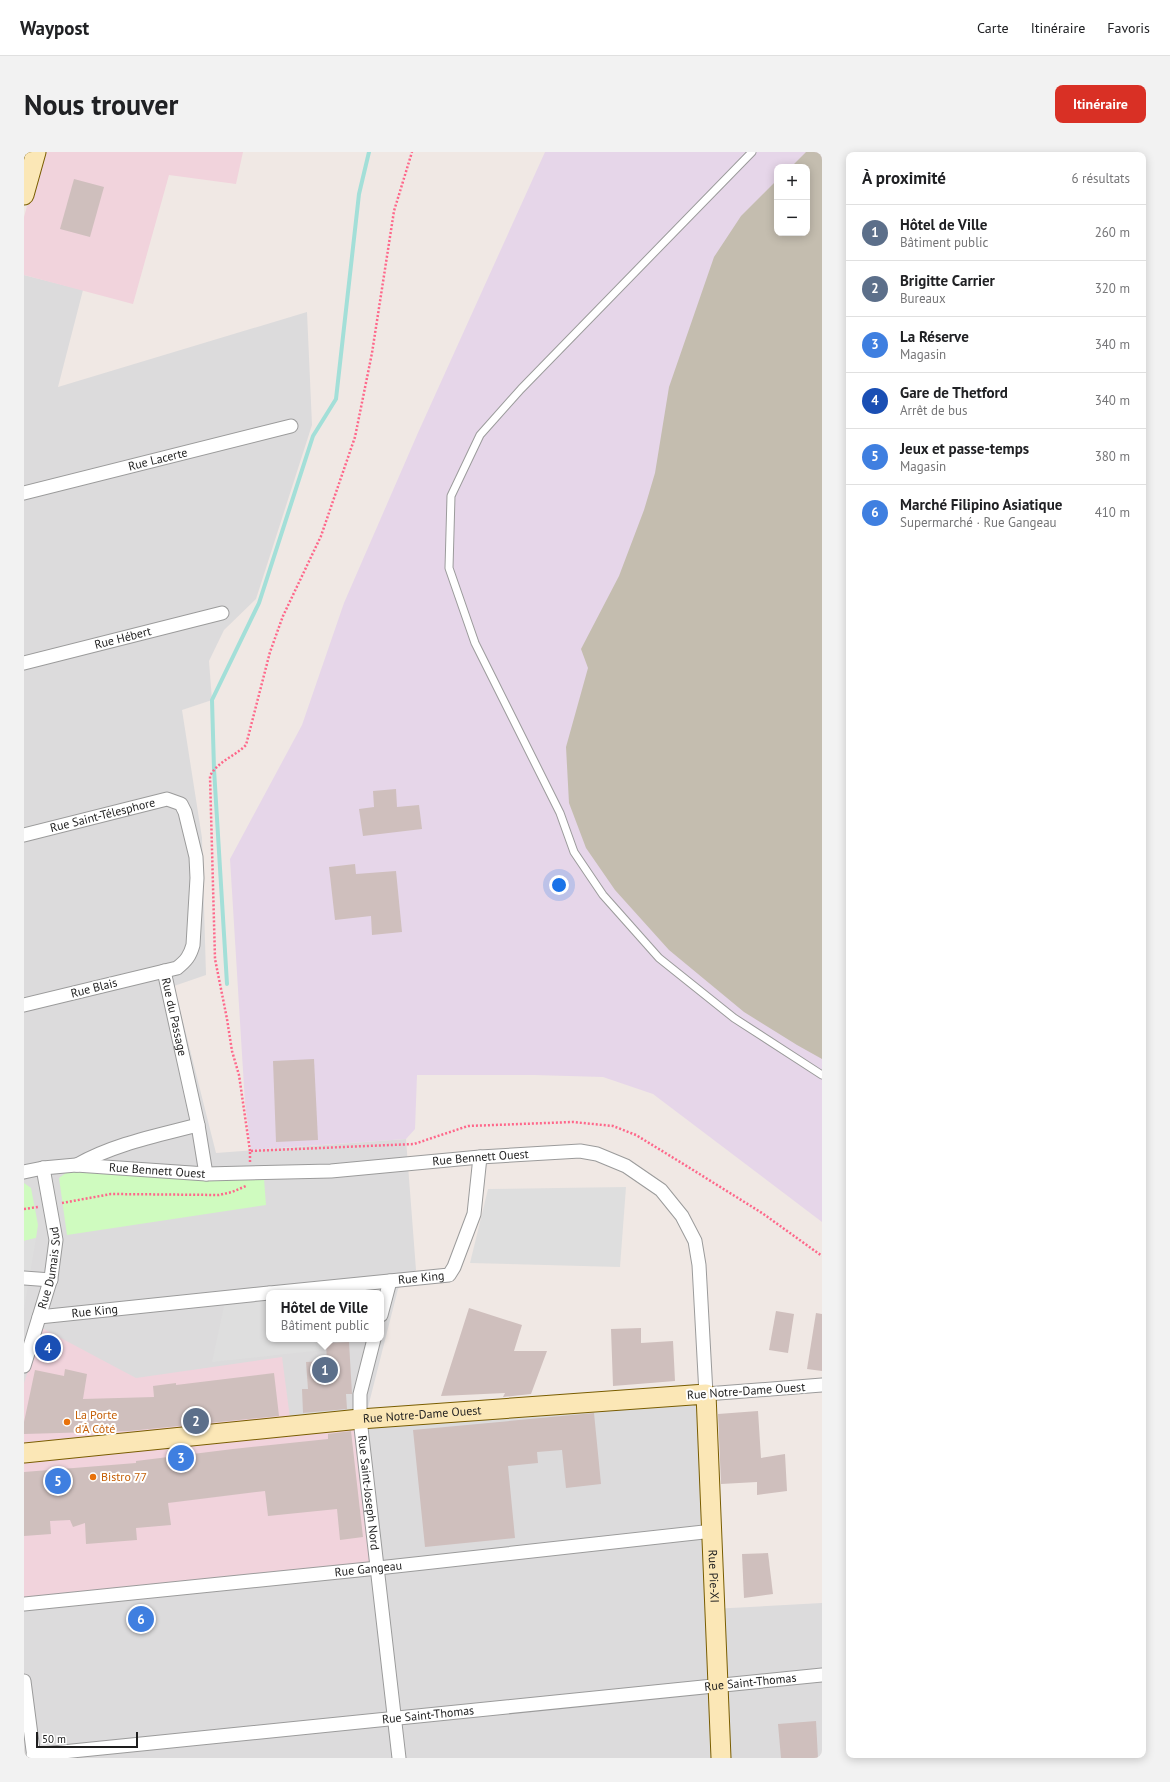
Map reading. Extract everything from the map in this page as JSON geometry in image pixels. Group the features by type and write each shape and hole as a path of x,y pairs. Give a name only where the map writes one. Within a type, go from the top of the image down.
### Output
{"street":[{"path":"24,195 36,152"},
{"name":"Rue Lacerte","path":"24,492 292,426"},
{"name":"Rue Hébert","path":"24,663 222,613"},
{"name":"Rue Saint-Télesphore","path":"24,835 168,799 181,804"},
{"name":"Rue du Passage","path":"181,804 186,812 196,857 197,878 194,945 191,955 185,962 177,968 164,971 198,1125 206,1174"},
{"name":"Rue Blais","path":"24,1005 164,971"},
{"name":"Rue Bennett Ouest","path":"76,1165 94,1155 120,1145 198,1125"},
{"name":"Rue Bennett Ouest","path":"24,1172 43,1168 76,1165 206,1174 331,1171 480,1157 580,1151 597,1154 626,1166 661,1190 682,1216 695,1241 699,1265 706,1394"},
{"name":"Rue King","path":"300,1290 449,1275 454,1267 474,1214 480,1157"},
{"name":"Rue Dumais Sud","path":"24,1366 50,1280 56,1240 43,1168"},
{"path":"24,1278 50,1280"},
{"path":"384,1304 390,1281"},
{"name":"Rue King","path":"39,1317 266,1293"},
{"name":"Rue Saint-Joseph Nord","path":"373,1342 360,1394 360,1419 399,1758"},
{"name":"Rue Notre-Dame Ouest","path":"24,1453 360,1419 822,1385"},
{"name":"Rue Pie-XI","path":"706,1394 713,1531 721,1758"},
{"name":"Rue Gangeau","path":"24,1604 378,1568 713,1531"},
{"name":"Rue Saint-Thomas","path":"34,1756 822,1675"},
{"path":"24,1681 34,1756"}],"lane":[{"path":"752,152 521,388 480,435 451,496 449,568 475,643 560,813 574,852 603,895 659,958 734,1018 822,1075"}],"path":[{"path":"250,1151 239,1075 232,1051 215,959 210,776 214,769 222,762 239,752 246,745 270,652 280,623 294,590 322,536 355,437 372,353 394,211 412,152"}],"shaded area":[{"path":"42,152 243,152 236,184 169,175 133,304 24,275 24,217"},
{"path":"545,152 822,152 822,1222 653,1094 603,1077 534,1075 417,1075 415,1129 406,1139 251,1150 245,1103 230,859 302,725 344,603 417,435"},
{"path":"806,152 822,152 822,1059 744,1012 669,950 615,890 586,848 569,803 566,747 588,668 581,649 619,576 644,510 655,473 669,387 714,257 741,216 774,183 774,236 810,236 810,164 794,164"},
{"path":"24,275 83,290 58,387 307,312 312,425 256,599 224,630 209,661 212,700 182,710 202,838 206,975 174,986 216,1153 406,1139 416,1270 398,1289 366,1415 696,1384 703,1522 712,1609 822,1603 822,1758 24,1758"},
{"path":"626,1187 620,1267 470,1263 488,1189"},
{"path":"36,1238 24,1309 24,1241"},
{"path":"266,1298 266,1342 325,1342 323,1350 212,1362 225,1302"},
{"path":"42,1328 136,1378 282,1357 290,1418 353,1410 374,1565 24,1599 24,1383"}],"green space":[{"path":"70,1170 166,1176 264,1179 266,1205 67,1235 59,1178"},
{"path":"24,1183 31,1188 38,1225 36,1238 24,1241"}],"building":[{"path":"74,179 104,187 90,237 60,229"},
{"path":"396,789 397,807 419,805 422,829 363,836 359,809 374,807 373,791"},
{"path":"355,864 356,874 396,871 402,932 372,935 371,916 335,920 329,867"},
{"path":"314,1059 318,1140 276,1142 273,1061"},
{"path":"469,1308 522,1325 514,1351 547,1351 531,1394 503,1397 505,1393 441,1396"},
{"path":"776,1311 794,1314 788,1353 769,1350"},
{"path":"816,1313 822,1314 822,1371 807,1369"},
{"path":"641,1328 641,1343 673,1341 675,1381 613,1386 611,1329"},
{"path":"349,1342 352,1394 346,1394 347,1409 303,1413 302,1389 308,1389 306,1362 327,1361 326,1343"},
{"path":"65,1369 87,1374 83,1399 154,1397 153,1386 176,1383 176,1385 274,1373 279,1416 129,1431 24,1434 24,1422 35,1370 64,1376"},
{"path":"758,1411 761,1458 785,1454 787,1491 757,1495 757,1482 721,1484 718,1414"},
{"path":"594,1413 601,1484 566,1488 562,1450 537,1452 538,1463 508,1466 515,1538 425,1547 413,1430"},
{"path":"351,1431 363,1537 340,1540 337,1509 268,1516 265,1491 168,1503 171,1525 136,1528 137,1540 86,1544 85,1523 73,1527 70,1520 50,1521 51,1534 24,1536 24,1472 136,1463 136,1461 328,1439 328,1434"},
{"path":"768,1553 773,1594 744,1598 742,1554"},
{"path":"816,1721 818,1758 781,1758 778,1724"}],"waterway":[{"path":"227,984 214,769 212,700 259,603 313,436 336,399 359,194 369,152"}],"place":[{"name":"Gare de Thetford","path":"48,1348"},
{"name":"Hôtel de Ville","path":"325,1370"},
{"name":"Brigitte Carrier","path":"196,1421"},
{"name":"La Porte d'À Côté","path":"67,1422"},
{"name":"La Réserve","path":"181,1458"},
{"name":"Bistro 77","path":"93,1477"},
{"name":"Jeux et passe-temps","path":"58,1481"},
{"name":"Marché Filipino Asiatique","path":"141,1619"}]}
